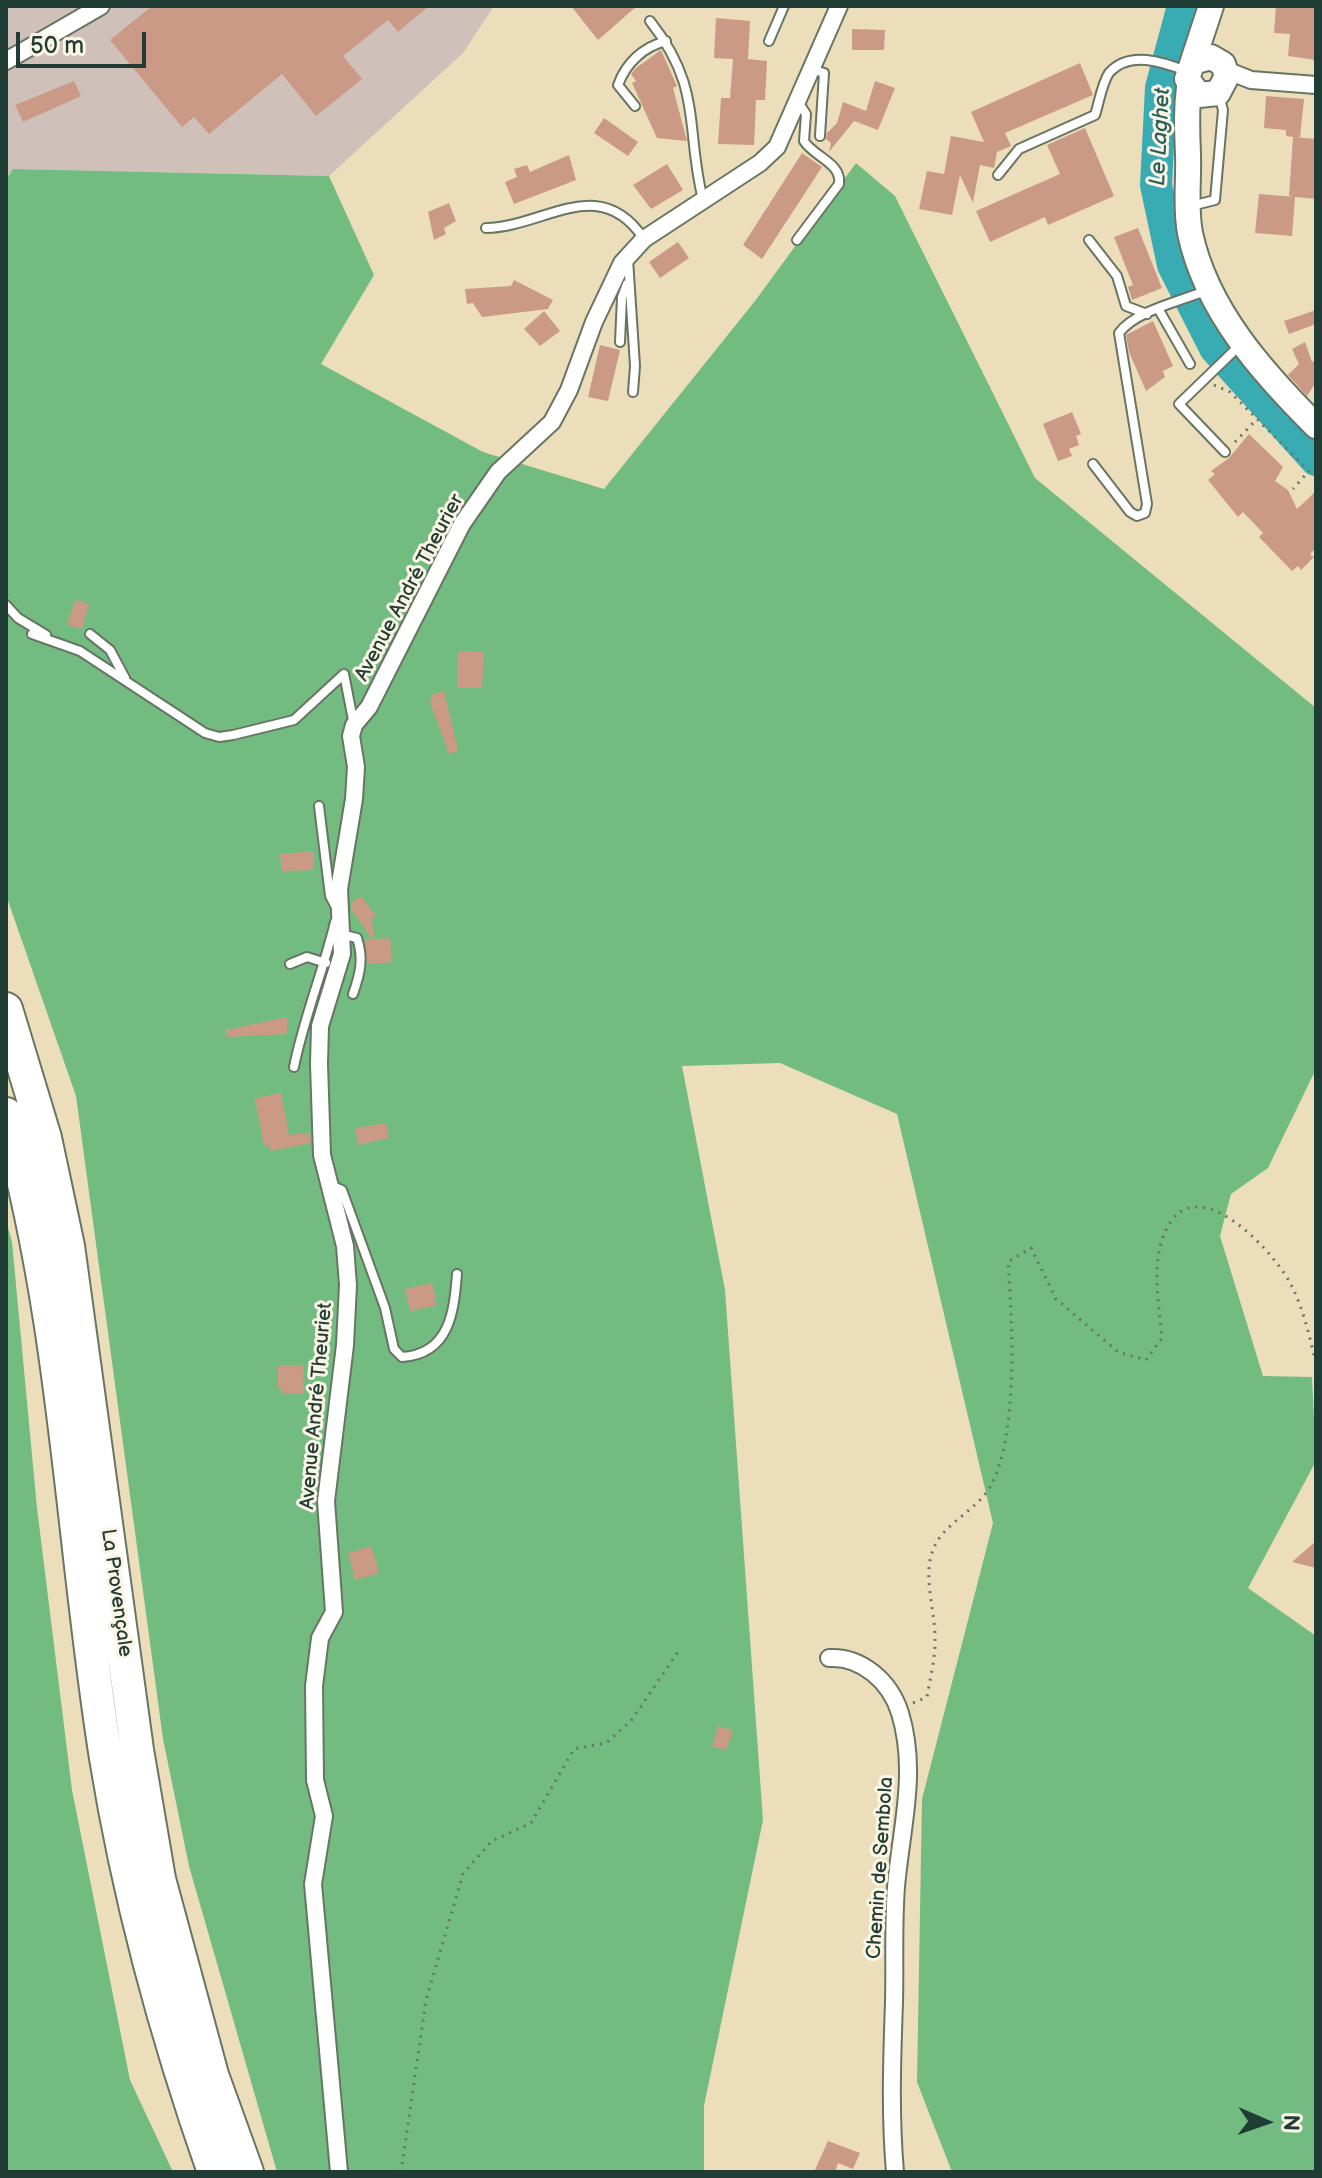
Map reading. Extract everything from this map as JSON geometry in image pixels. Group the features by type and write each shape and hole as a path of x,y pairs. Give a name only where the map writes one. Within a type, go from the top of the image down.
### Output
{"highway":[{"name":"La Provençale","path":"6,1009 45,1138 68,1246 137,1750 159,1879 208,2063 247,2172"},
{"name":"La Provençale","path":"6,1114 34,1231 47,1307 106,1756 123,1850 159,2005 214,2172"}],"main road":[{"path":"1212,6 1204,77 1188,155 1186,206 1196,257 1205,291 1239,346 1316,426"}],"street":[{"path":"6,61 101,6"},
{"name":"Avenue André Theurier","path":"354,725 369,707 462,524 498,472 552,422 569,390 594,322 628,254 644,239 760,163 777,147 839,6"},
{"path":"1204,77 1316,85"},
{"path":"329,1185 322,1155 320,1026 342,954 344,935 339,889 354,799 356,767 351,736 354,725"},
{"name":"Avenue André Theuriet","path":"329,1185 345,1246 348,1285 345,1345 326,1501 334,1612 320,1638 314,1686 315,1780 324,1816 313,1884 339,2172"},
{"name":"Chemin de Sembola","path":"829,1658 845,1657 860,1663 879,1679 899,1709 909,1781 896,1885 891,2128 895,2172"}],"lane":[{"path":"769,41 784,6"},
{"path":"650,21 666,41 684,77 692,107 703,200"},
{"path":"635,106 618,85 625,65 656,44 666,41"},
{"path":"998,175 1019,149 1095,115 1109,74 1141,58 1204,77 1223,110 1215,200 1186,206"},
{"path":"810,69 824,73 826,83 820,136"},
{"path":"797,99 804,106 806,114 804,141 837,170 840,177 839,184 797,240"},
{"path":"486,228 509,228 567,207 593,205 620,211 644,239"},
{"path":"1089,240 1113,269 1126,306 1147,314"},
{"path":"628,254 635,366 633,392"},
{"path":"620,342 622,297 628,279"},
{"path":"1093,464 1130,512 1137,516 1145,513 1147,504 1119,333 1124,325 1205,291"},
{"path":"1164,308 1190,364"},
{"path":"1225,452 1179,404 1239,346"},
{"path":"6,605 18,618 53,640"},
{"path":"32,634 80,651 205,733 219,737 294,720 344,674 354,725"},
{"path":"90,634 110,650 125,679"},
{"path":"294,1067 304,1017 326,963 340,912 333,907 330,896 319,806"},
{"path":"344,935 357,938 362,952 361,971 353,994"},
{"path":"290,964 307,957 326,963"},
{"path":"329,1185 342,1190 353,1214 385,1308 394,1349 402,1357 416,1356 438,1342 454,1313 457,1274"}],"path":[{"path":"1207,377 1230,392 1309,471 1293,489"},
{"path":"1225,452 1257,419"},
{"path":"899,1709 927,1697 935,1643 930,1558 939,1536 980,1499 998,1467 1009,1406 1014,1339 1008,1262 1031,1248 1056,1299 1118,1352 1146,1360 1162,1338 1159,1265 1167,1227 1181,1212 1207,1206 1228,1214 1288,1279 1302,1310 1316,1363"},
{"path":"401,2172 426,2000 463,1874 492,1841 531,1823 574,1749 606,1743 631,1721 680,1649"}],"shaded area":[{"path":"6,6 494,6 463,53 329,176 13,169 6,178"}],"green space":[{"path":"856,163 895,196 1035,478 1316,708 1316,1069 1268,1168 1231,1194 1220,1236 1263,1376 1312,1377 1316,1461 1248,1588 1316,1636 1316,2172 952,2172 917,2082 922,1799 993,1523 897,1114 780,1063 682,1066 725,1290 763,1820 704,2106 704,2172 277,2172 189,1866 163,1739 76,1096 6,895 6,179 13,169 329,176 374,275 321,364 483,452 604,489 755,301"},
{"path":"6,1220 12,1242 37,1508 72,1790 130,2080 173,2172 6,2172"}],"building":[{"path":"152,6 429,6 398,32 388,20 343,56 362,79 316,116 282,74 209,134 194,117 182,127 110,40"},
{"path":"571,6 637,6 598,40"},
{"path":"1276,6 1316,6 1316,60 1288,56 1290,34 1274,33"},
{"path":"716,18 750,21 748,59 767,61 765,100 756,100 754,145 718,144 721,98 730,98 733,59 714,58"},
{"path":"852,29 885,30 884,50 852,50"},
{"path":"661,50 677,86 673,88 687,141 657,138 632,83 636,81 631,74 636,68"},
{"path":"1080,63 1093,95 1005,133 1011,146 997,152 994,168 980,165 973,203 960,175 952,215 919,209 927,171 944,174 951,136 984,142 971,112"},
{"path":"74,81 81,96 23,122 15,105"},
{"path":"875,81 895,88 878,130 854,121 829,152 831,143 826,139 827,133 837,123 843,102 866,111"},
{"path":"1266,96 1304,99 1300,138 1286,136 1286,130 1264,128"},
{"path":"604,118 638,142 628,156 594,133"},
{"path":"1085,128 1114,196 1048,225 1045,217 990,242 976,211 1060,174 1047,145"},
{"path":"1293,137 1316,139 1316,199 1295,197 1292,236 1255,233 1259,194 1294,197 1289,196"},
{"path":"802,153 822,167 762,259 743,245"},
{"path":"569,155 576,180 514,204 505,182 517,177 514,169 527,165 530,172"},
{"path":"667,164 683,190 651,209 633,185"},
{"path":"449,203 456,221 444,228 446,234 434,240 428,212"},
{"path":"1138,228 1162,288 1132,300 1128,287 1133,285 1114,237"},
{"path":"678,242 689,258 660,278 649,262"},
{"path":"514,280 553,300 548,309 482,317 473,303 467,304 465,289 511,286"},
{"path":"1316,310 1316,324 1289,334 1284,321"},
{"path":"544,311 560,331 540,346 524,329"},
{"path":"1153,321 1173,366 1163,371 1165,377 1146,391 1129,352 1126,335"},
{"path":"1305,342 1312,362 1316,359 1316,382 1307,396 1288,375 1299,364 1292,349"},
{"path":"600,345 620,350 608,401 588,397"},
{"path":"1072,412 1081,434 1076,436 1079,445 1069,449 1072,456 1058,461 1043,424"},
{"path":"1249,434 1283,467 1275,481 1288,490 1297,509 1316,491 1316,548 1310,554 1314,557 1301,570 1298,566 1292,571 1259,537 1263,533 1243,512 1238,517 1208,480 1215,474 1211,471 1229,458"},
{"path":"75,600 89,604 82,629 67,625"},
{"path":"458,651 484,652 482,688 457,688"},
{"path":"444,691 458,751 449,754 430,702 433,694"},
{"path":"314,851 314,870 282,871 280,854"},
{"path":"361,896 376,916 372,919 374,939 390,938 392,962 367,964 365,939 372,939 351,909 351,903"},
{"path":"287,1017 287,1034 227,1037 226,1030"},
{"path":"281,1093 289,1135 310,1133 311,1143 270,1151 269,1145 264,1146 255,1098"},
{"path":"386,1123 389,1138 358,1145 355,1128"},
{"path":"432,1283 437,1305 410,1311 405,1289"},
{"path":"278,1365 303,1365 304,1394 282,1394 282,1388 278,1389"},
{"path":"1316,1541 1316,1568 1292,1562 1301,1554"},
{"path":"371,1546 379,1573 355,1580 348,1553"},
{"path":"718,1726 733,1731 726,1750 712,1746"},
{"path":"828,2141 860,2153 853,2169 838,2163 835,2172 814,2172"}],"waterway":[{"name":"Le Laghet","path":"1183,6 1161,88 1156,185 1173,265 1215,348 1316,460"}]}
